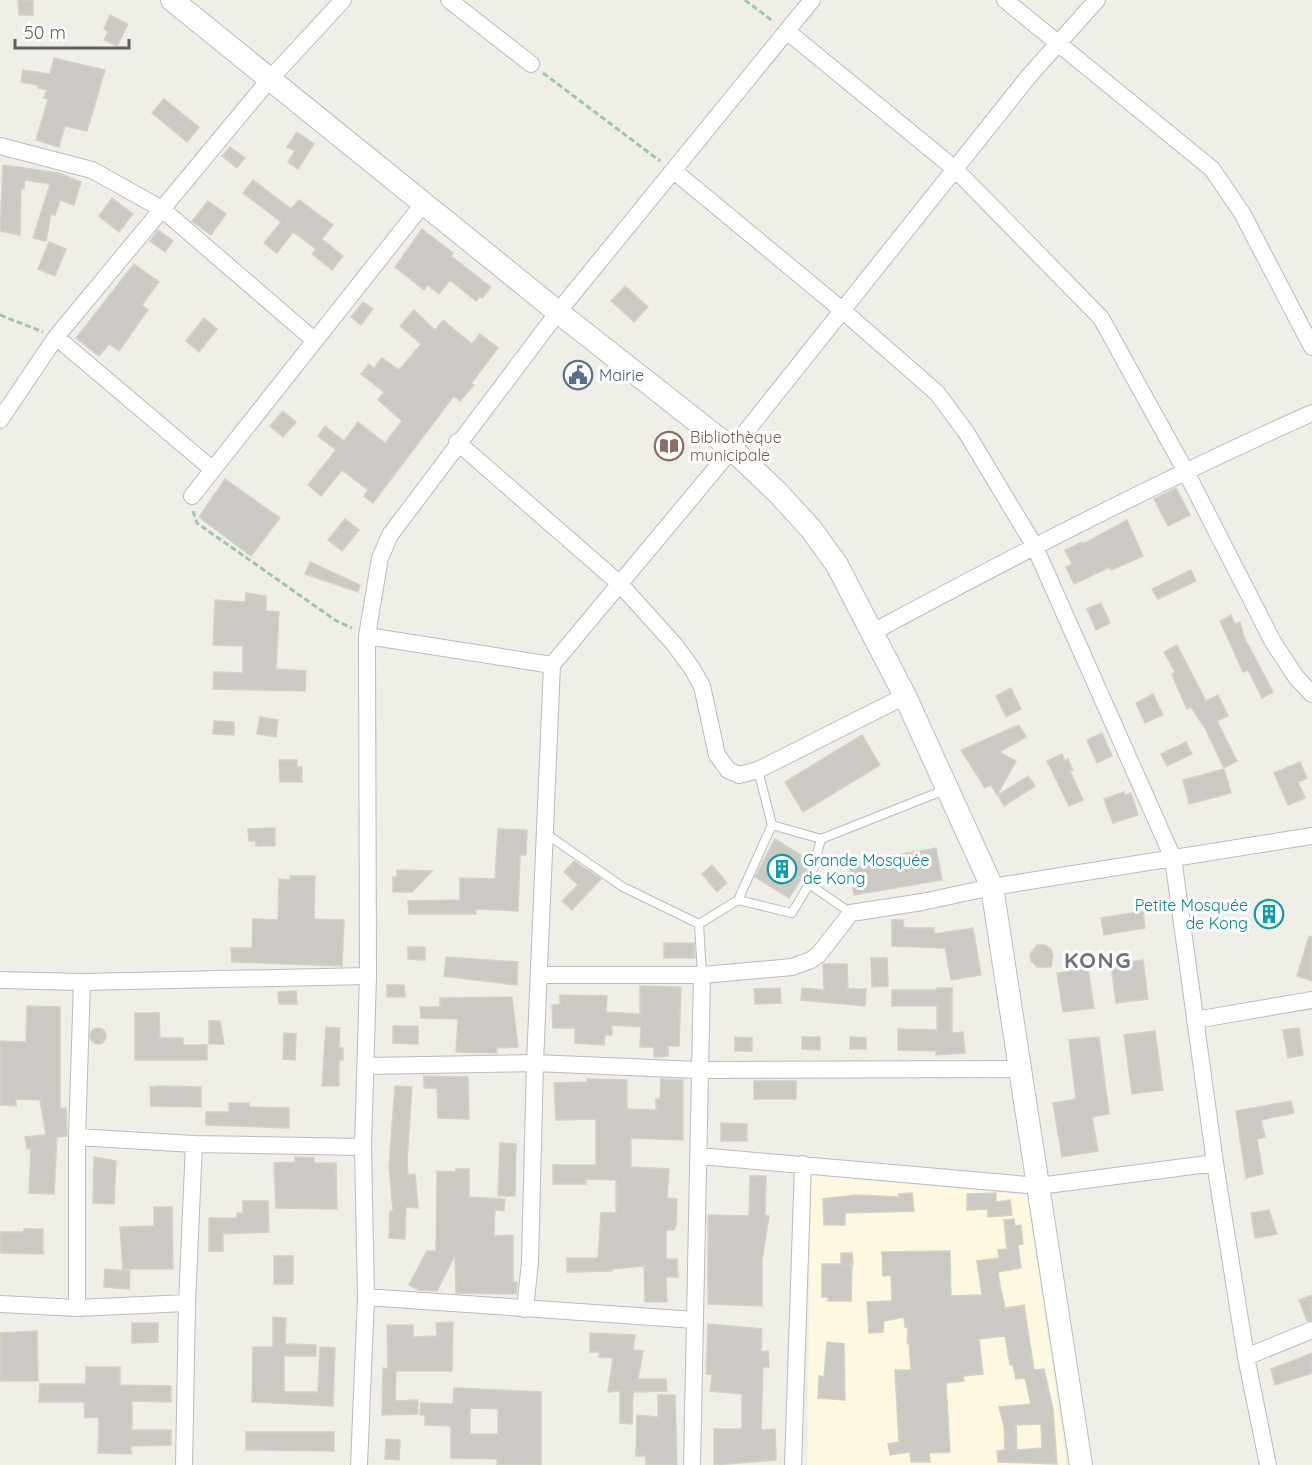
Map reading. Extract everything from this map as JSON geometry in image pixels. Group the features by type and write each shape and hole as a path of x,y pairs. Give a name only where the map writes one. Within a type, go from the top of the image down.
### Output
{"main road":[{"path":"172,0 423,204 732,449 778,493 810,529 837,565 905,696 992,886 1081,1465"}],"street":[{"path":"0,420 56,337 269,80 344,0"},
{"path":"448,0 531,64"},
{"path":"359,1465 366,1297 363,1147 368,976 367,636 380,558 390,535 457,442 558,312 812,0"},
{"path":"1005,0 1212,169 1242,213 1308,330 1312,347"},
{"path":"525,1309 530,1262 535,1063 552,665 732,449 954,169 1058,43 1097,0"},
{"path":"788,32 954,169 1101,318 1185,470 1274,642 1296,677 1312,694"},
{"path":"0,146 92,170 162,209 314,340"},
{"path":"674,171 842,310 937,393 966,432 1034,545 1173,858 1215,1163 1246,1357 1268,1465"},
{"path":"192,496 423,204"},
{"path":"56,337 212,469"},
{"path":"873,632 1034,545 1185,470 1312,413"},
{"path":"457,442 620,584 674,644 702,686 717,755 728,770 739,775 758,770 905,696"},
{"path":"367,636 552,665"},
{"path":"539,975 702,975 792,967 811,960 851,913 922,902 992,886 1312,836"},
{"path":"692,1465 700,1156 698,1070 702,975"},
{"path":"0,980 82,982 368,976"},
{"path":"77,1308 77,1137 82,982"},
{"path":"1195,1020 1312,1000"},
{"path":"367,1066 535,1063 698,1070 1021,1069"},
{"path":"77,1137 194,1144 363,1147"},
{"path":"184,1465 187,1303 194,1144"},
{"path":"700,1156 1039,1186 1215,1163"},
{"path":"793,1465 803,1164"},
{"path":"366,1297 695,1320"},
{"path":"0,1304 77,1308 187,1303"},
{"path":"1246,1357 1312,1330"}],"lane":[{"path":"699,924 738,900 772,825 758,770"},
{"path":"772,825 821,840 948,788"},
{"path":"545,832 623,887 699,924"},
{"path":"738,900 792,913 809,884 821,840"},
{"path":"809,884 851,913"},
{"path":"699,924 702,975"}],"path":[{"path":"745,0 788,32"},
{"path":"531,64 674,171"},
{"path":"0,315 56,337"},
{"path":"192,496 191,504 197,523 335,620 367,636"}],"shaded area":[{"path":"811,1175 1027,1195 1067,1465 807,1465"}],"building":[{"path":"18,0 33,0 33,15 19,15"},
{"path":"110,15 128,24 117,46 104,40 108,32 104,29"},
{"path":"54,58 105,70 87,131 65,126 59,147 36,140 48,99 44,98 47,90 38,88 38,85 21,82 23,70 50,74"},
{"path":"164,99 199,127 187,142 152,113"},
{"path":"297,132 314,144 298,169 288,162 295,151 287,147"},
{"path":"230,147 245,158 237,168 222,156"},
{"path":"3,165 59,173 81,182 74,205 60,200 55,215 51,214 46,241 33,238 50,184 25,180 24,189 21,189 20,235 0,231"},
{"path":"253,180 291,209 299,200 333,225 322,239 343,256 332,270 312,254 316,249 293,232 277,253 264,243 281,222 243,193"},
{"path":"112,198 133,214 119,232 99,216"},
{"path":"208,201 226,214 211,235 192,221"},
{"path":"422,229 453,253 451,256 491,287 482,298 480,296 476,301 450,280 439,294 428,285 424,290 395,267"},
{"path":"158,230 173,241 165,252 150,241"},
{"path":"49,242 66,249 55,276 38,269"},
{"path":"134,264 159,282 142,305 148,310 119,351 109,344 99,356 76,338"},
{"path":"625,286 648,307 634,322 611,301"},
{"path":"363,302 373,309 361,325 351,317"},
{"path":"414,310 435,330 443,320 472,344 480,334 498,348 471,384 474,385 460,401 454,396 373,503 364,496 368,490 342,470 321,496 308,485 336,450 318,436 325,426 344,441 358,422 385,443 402,421 378,400 384,392 361,374 369,364 374,368 382,358 399,370 421,344 400,326"},
{"path":"204,318 217,329 199,352 186,341"},
{"path":"283,411 296,422 283,437 270,426"},
{"path":"225,479 280,518 251,556 199,517"},
{"path":"1176,488 1190,515 1168,526 1154,499"},
{"path":"345,519 359,530 342,551 328,540"},
{"path":"1127,520 1143,556 1111,570 1110,567 1074,584 1066,567 1072,564 1065,550 1082,542 1083,544"},
{"path":"310,562 360,585 358,592 305,574"},
{"path":"1191,570 1196,581 1158,599 1152,589"},
{"path":"246,593 266,596 266,611 279,612 276,669 306,671 305,691 213,689 214,672 243,673 243,646 213,645 215,600 245,602"},
{"path":"1101,603 1110,623 1096,630 1087,609"},
{"path":"1231,615 1235,624 1240,622 1244,637 1273,692 1262,698 1248,670 1243,672 1220,621"},
{"path":"1177,645 1206,701 1218,695 1228,716 1217,721 1237,761 1224,768 1205,728 1191,707 1187,709 1175,682 1172,674 1175,672 1164,652"},
{"path":"1011,688 1021,709 1006,717 996,696"},
{"path":"1153,694 1163,715 1145,723 1136,703"},
{"path":"260,717 278,720 276,737 257,734"},
{"path":"214,721 234,722 234,735 213,734"},
{"path":"1019,725 1026,737 999,752 1016,761 997,795 991,785 985,788 961,750"},
{"path":"1102,733 1112,756 1097,763 1087,740"},
{"path":"862,735 880,765 803,812 785,782"},
{"path":"1186,742 1192,754 1167,766 1161,754"},
{"path":"1062,754 1065,761 1068,759 1073,770 1070,771 1083,800 1069,806 1047,761"},
{"path":"279,760 297,760 297,767 302,767 302,782 280,782"},
{"path":"1300,762 1307,778 1298,782 1305,798 1288,805 1274,773"},
{"path":"1224,769 1231,793 1189,804 1183,780"},
{"path":"1028,776 1035,786 1004,806 998,795"},
{"path":"1124,792 1125,795 1131,793 1138,815 1113,823 1104,799"},
{"path":"275,828 275,846 256,846 256,841 249,841 248,829"},
{"path":"498,829 527,830 526,855 520,855 518,911 476,909 476,914 409,914 408,901 460,900 460,878 495,879"},
{"name":"Grande Mosquée de Kong","path":"775,839 809,860 806,871 789,898 755,877"},
{"path":"936,848 942,880 854,895 849,863"},
{"path":"574,861 601,879 572,910 562,901 578,885 564,872"},
{"path":"712,865 727,883 717,892 702,874"},
{"path":"397,870 432,871 412,892 393,892 393,877 397,877"},
{"path":"290,876 315,876 314,919 344,920 342,966 232,962 231,948 252,948 253,919 278,920 279,879 290,880"},
{"name":"Petite Mosquée de Kong","path":"1264,904 1280,908 1275,925 1259,921"},
{"path":"1143,911 1145,928 1104,935 1101,918"},
{"path":"892,920 903,920 904,928 934,928 934,934 973,928 981,975 951,980 945,948 892,946"},
{"path":"1309,936 1312,937 1312,981 1297,976"},
{"path":"664,943 694,943 695,958 664,958"},
{"path":"1037,945 1045,945 1051,949 1053,956 1051,967 1037,967 1031,961 1030,954"},
{"path":"408,947 425,947 425,960 408,959"},
{"path":"446,957 518,962 517,985 444,976"},
{"path":"871,958 887,958 888,986 872,987"},
{"path":"1143,960 1148,999 1116,1003 1111,964"},
{"path":"823,964 847,964 848,989 866,989 865,1006 801,1000 802,988 824,990"},
{"path":"1088,968 1094,1008 1063,1012 1057,973"},
{"path":"387,985 404,985 405,997 387,997"},
{"path":"640,986 681,987 679,1046 668,1046 668,1056 654,1057 654,1047 640,1047 641,1027 612,1025 612,1035 605,1035 604,1045 575,1043 575,1028 553,1028 552,1005 560,1005 560,995 607,996 606,1012 640,1014"},
{"path":"780,988 781,1003 755,1004 754,989"},
{"path":"937,988 952,988 952,1033 963,1032 965,1053 936,1055 936,1051 898,1050 898,1029 937,1030 937,1006 892,1006 892,990 937,990"},
{"path":"296,991 297,1004 279,1004 278,992"},
{"path":"512,997 518,1047 497,1048 497,1053 456,1052 458,1019 421,1018 420,1007 440,1007 440,998"},
{"path":"27,1006 60,1007 60,1109 66,1108 67,1136 57,1137 54,1194 29,1193 31,1149 27,1149 25,1137 46,1135 40,1100 16,1099 16,1106 0,1105 0,1041 26,1042"},
{"path":"135,1013 159,1013 160,1038 183,1038 183,1045 207,1045 207,1060 135,1060"},
{"path":"209,1021 220,1021 224,1044 209,1044"},
{"path":"393,1026 418,1026 418,1044 393,1043"},
{"path":"326,1027 340,1028 339,1047 343,1048 343,1060 339,1060 339,1086 322,1086"},
{"path":"95,1028 101,1028 106,1036 104,1042 95,1044 90,1039 90,1033"},
{"path":"1299,1028 1303,1055 1288,1058 1283,1030"},
{"path":"1155,1031 1163,1090 1132,1094 1124,1035"},
{"path":"284,1033 296,1034 295,1060 283,1059"},
{"path":"735,1037 752,1038 752,1051 735,1051"},
{"path":"802,1037 820,1037 820,1050 802,1049"},
{"path":"850,1037 866,1038 866,1049 850,1049"},
{"path":"1099,1037 1109,1114 1092,1117 1098,1151 1062,1157 1053,1103 1076,1099 1069,1040"},
{"path":"424,1076 468,1077 469,1119 438,1118 437,1088 424,1088"},
{"path":"587,1079 627,1080 627,1109 656,1110 656,1099 660,1099 661,1079 683,1080 683,1140 631,1138 631,1167 669,1169 667,1198 677,1199 676,1226 674,1230 666,1230 666,1259 677,1259 678,1277 666,1277 667,1302 645,1302 644,1266 612,1269 612,1271 567,1272 567,1258 598,1258 601,1213 616,1213 616,1180 586,1179 586,1184 553,1184 553,1165 596,1165 596,1119 556,1120 554,1083 587,1082"},
{"path":"754,1081 796,1081 796,1099 754,1099"},
{"path":"395,1086 412,1087 407,1160 408,1175 415,1174 418,1208 406,1207 405,1239 389,1238 390,1211 393,1211 389,1167"},
{"path":"150,1087 201,1087 201,1107 151,1106"},
{"path":"1291,1101 1294,1113 1261,1120 1265,1137 1257,1139 1263,1174 1246,1178 1236,1111"},
{"path":"229,1103 249,1103 249,1107 289,1108 289,1128 206,1125 206,1112 229,1112"},
{"path":"721,1123 747,1124 747,1141 721,1141"},
{"path":"500,1143 516,1144 515,1196 498,1196"},
{"path":"94,1157 116,1161 114,1204 93,1203"},
{"path":"295,1157 314,1158 314,1163 336,1163 337,1209 276,1208 274,1163 295,1162"},
{"path":"456,1169 469,1169 469,1197 505,1199 504,1211 495,1210 494,1236 513,1235 513,1282 517,1282 516,1294 456,1293 455,1255 437,1291 419,1290 409,1285 427,1251 436,1251 437,1171 456,1172"},
{"path":"750,1176 766,1176 765,1216 769,1216 762,1260 762,1306 708,1304 708,1215 749,1216"},
{"path":"912,1193 914,1211 845,1213 845,1225 824,1225 823,1199 856,1195 899,1197 898,1194"},
{"path":"996,1193 996,1202 1010,1200 1012,1215 988,1217 988,1209 967,1210 967,1194"},
{"path":"243,1201 268,1201 269,1232 223,1234 223,1251 209,1251 209,1218 237,1218 237,1213 243,1213"},
{"path":"154,1207 172,1207 173,1269 123,1269 120,1227 154,1226"},
{"path":"1269,1210 1277,1234 1255,1238 1251,1213"},
{"path":"1014,1219 1015,1226 1021,1225 1023,1244 1018,1245 1021,1268 998,1272 1000,1285 1005,1308 1024,1305 1034,1370 1044,1369 1053,1409 1057,1464 998,1462 997,1451 1005,1450 1004,1426 999,1407 1031,1404 1025,1378 1016,1379 1013,1365 1010,1365 1005,1336 979,1339 983,1374 963,1376 964,1381 946,1383 950,1452 929,1453 930,1462 911,1462 910,1452 890,1455 888,1444 899,1442 895,1370 911,1370 909,1343 907,1343 908,1326 905,1327 904,1317 884,1321 883,1332 869,1333 867,1302 892,1301 891,1275 883,1276 882,1252 950,1251 951,1296 982,1295 977,1261 999,1258 998,1250 1007,1249 1004,1220","holes":["1041,1424 1042,1448 1017,1450 1016,1425"]},
{"path":"24,1229 43,1229 43,1254 0,1253 0,1232 24,1232"},
{"path":"841,1253 852,1253 853,1264 845,1264 852,1265 851,1301 828,1301 828,1297 822,1297 822,1264 841,1264"},
{"path":"274,1256 293,1256 293,1284 274,1284"},
{"path":"105,1269 130,1271 129,1289 104,1287"},
{"path":"1312,1295 1312,1320 1307,1321 1299,1300"},
{"path":"273,1317 286,1318 285,1344 316,1345 316,1356 284,1356 284,1392 318,1392 320,1347 335,1348 333,1406 252,1402 253,1347 273,1347"},
{"path":"453,1322 452,1371 396,1371 395,1401 418,1400 418,1414 382,1415 383,1368 388,1369 387,1325 413,1325 413,1337 437,1336 436,1323"},
{"path":"132,1323 158,1323 158,1342 132,1343"},
{"path":"708,1324 762,1329 761,1352 768,1351 769,1367 763,1367 761,1430 775,1429 776,1460 714,1465 714,1429 742,1429 742,1394 710,1391 712,1375 706,1374"},
{"path":"37,1331 38,1381 0,1381 0,1333"},
{"path":"590,1333 635,1335 633,1350 643,1351 638,1379 666,1379 667,1391 633,1392 632,1424 620,1423 620,1391 608,1392 613,1358 599,1357 599,1352 590,1352"},
{"path":"827,1342 844,1344 845,1400 818,1398 819,1376 824,1377"},
{"path":"1312,1353 1312,1373 1275,1385 1271,1369"},
{"path":"86,1367 120,1367 120,1385 171,1386 171,1402 132,1401 132,1430 171,1430 171,1445 131,1446 131,1454 98,1453 99,1417 85,1418 84,1402 39,1402 40,1384 86,1384"},
{"path":"454,1388 541,1392 541,1465 497,1465 497,1459 451,1458 451,1426 425,1425 425,1415 420,1415 421,1403 453,1404","holes":["470,1408 498,1409 498,1434 470,1434"]},
{"path":"658,1395 675,1395 677,1465 646,1465 646,1456 636,1456 637,1415 658,1417"},
{"path":"246,1432 334,1432 334,1451 246,1450"},
{"path":"386,1439 400,1440 399,1460 385,1459"}],"place":[{"name":"Mairie","path":"578,375"},
{"name":"Bibliothèque municipale","path":"669,446"},
{"name":"Grande Mosquée de Kong","path":"782,869"},
{"name":"Petite Mosquée de Kong","path":"1269,914"}],"district":[{"name":"KONG","path":"1098,960"}]}
